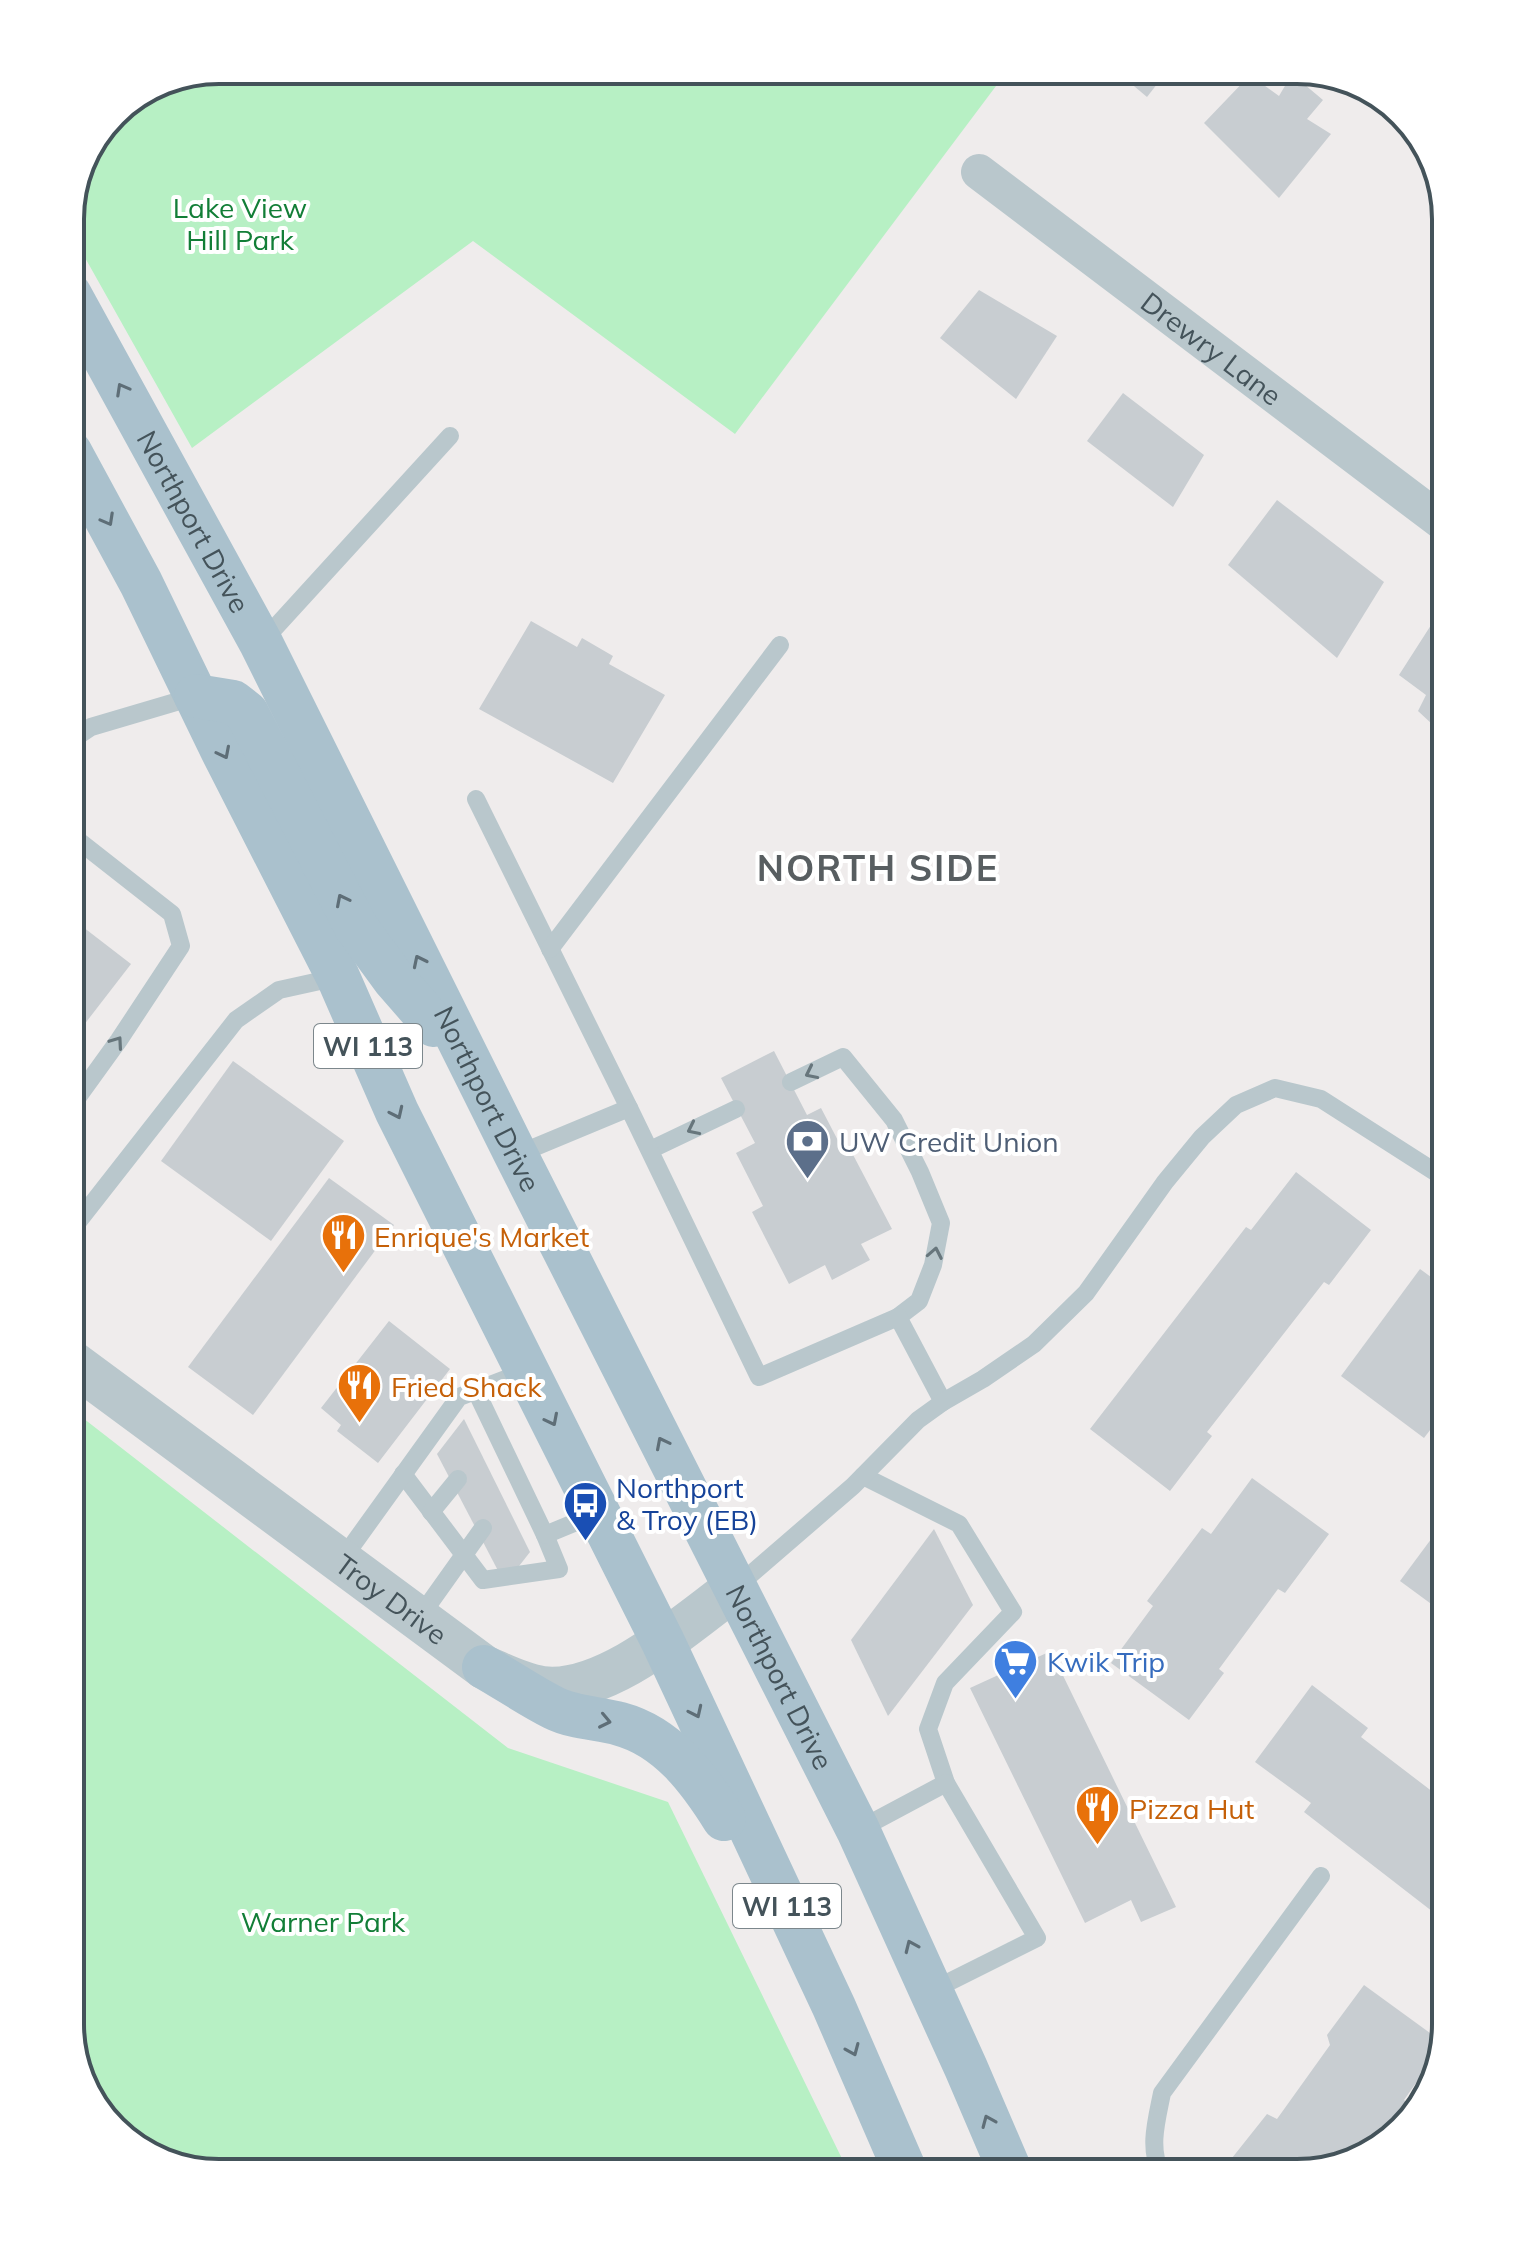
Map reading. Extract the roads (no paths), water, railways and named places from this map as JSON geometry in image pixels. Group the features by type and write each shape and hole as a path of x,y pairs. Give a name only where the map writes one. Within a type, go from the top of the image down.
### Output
{"main road":[{"name":"Northport Drive","path":"84,321 261,643 858,1830 1005,2159"},
{"name":"WI 113","path":"84,478 141,583 338,977 397,1112 663,1642 904,2159"},
{"path":"196,696 233,702 247,713 356,927 394,979 475,1072"},
{"path":"484,1667 555,1709 623,1724 643,1733 678,1758 713,1801 834,2007"}],"street":[{"name":"Drewry Lane","path":"979,172 1432,514"},
{"name":"Troy Drive","path":"84,1371 484,1667 521,1684 562,1688 591,1681 620,1668 663,1642 735,1588"}],"lane":[{"path":"261,643 450,436"},
{"path":"550,949 780,645"},
{"path":"84,732 196,696"},
{"path":"476,799 759,1377 898,1317 919,1301 933,1265 941,1223 894,1120 843,1057 791,1082"},
{"path":"84,845 172,914 181,946 84,1089"},
{"path":"84,1214 236,1020 279,990 338,977"},
{"path":"735,1588 863,1476 918,1420 1034,1344 1086,1293 1165,1182 1202,1137 1236,1105 1275,1088 1321,1099 1432,1170"},
{"path":"516,1155 629,1108"},
{"path":"650,1150 736,1109"},
{"path":"898,1317 943,1402"},
{"path":"341,1561 459,1397 527,1371"},
{"path":"403,1474 483,1580 559,1569 476,1391"},
{"path":"483,1448 496,1433"},
{"path":"863,1476 959,1524 1013,1612 945,1683 928,1729 946,1783 1037,1938 931,1991"},
{"path":"431,1512 458,1479"},
{"path":"507,1496 519,1481"},
{"path":"545,1535 599,1513"},
{"path":"419,1618 483,1528"},
{"path":"858,1830 946,1783"},
{"path":"1156,2159 1154,2137 1162,2093 1321,1876"}],"place":[{"name":"UW Credit Union","path":"808,1180"},
{"name":"Enrique's Market","path":"343,1275"},
{"name":"Fried Shack","path":"360,1425"},
{"name":"Northport & Troy (EB)","path":"585,1542"},
{"name":"Kwik Trip","path":"1016,1700"},
{"name":"Pizza Hut","path":"1098,1847"}],"district":[{"name":"NORTH SIDE","path":"878,867"}],"park label":[{"name":"Lake View Hill Park","path":"240,223"},
{"name":"Warner Park","path":"323,1921"}]}
